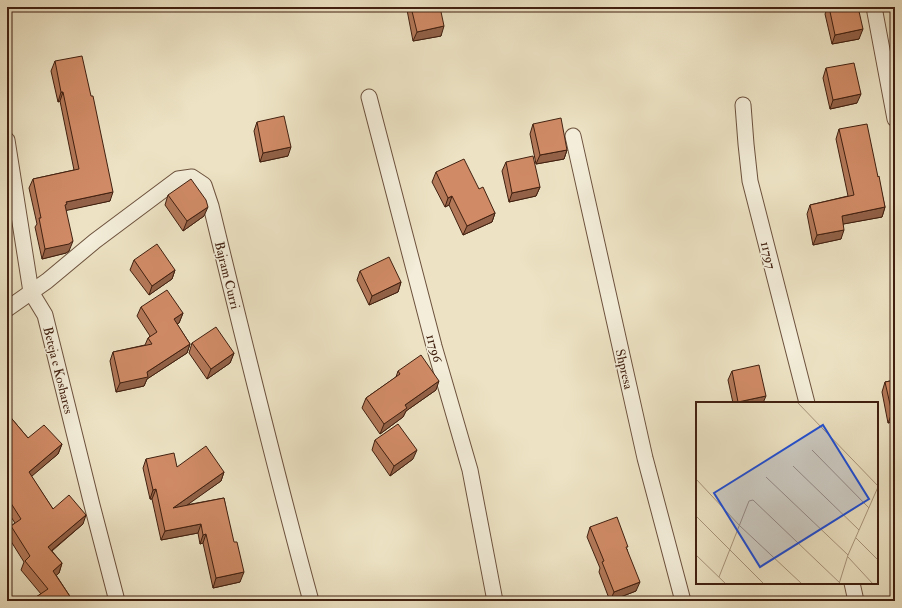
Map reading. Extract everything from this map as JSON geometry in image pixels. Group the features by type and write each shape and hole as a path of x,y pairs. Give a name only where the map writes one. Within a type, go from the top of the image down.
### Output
{"street":[{"path":"874,7 895,119"},
{"name":"11796","path":"369,97 434,346 470,470 495,601"},
{"name":"11797","path":"743,105 750,181 807,402"},
{"name":"Shpresa","path":"572,136 645,458 683,601"},
{"name":"Beteja e Koshares","path":"7,140 31,292 45,315 117,601"},
{"name":"Bajram Curri","path":"7,309 47,281 95,241 178,179 192,177 204,185 211,206 252,374 311,601"},
{"path":"852,584 856,601"}],"building":[{"path":"411,7 440,7 444,26 417,32"},
{"path":"829,7 858,7 863,29 835,35"},
{"path":"82,56 91,96 93,96 113,192 66,202 67,204 65,205 73,241 69,244 45,249 39,218 41,218 33,179 79,169 55,61"},
{"path":"854,63 861,94 833,100 826,68"},
{"path":"284,116 291,147 263,153 257,122"},
{"path":"561,118 567,150 540,155 533,124"},
{"path":"867,124 885,207 842,216 844,230 817,235 810,205 854,195 839,129"},
{"path":"533,156 540,187 512,193 506,162"},
{"path":"464,159 479,189 483,187 495,213 467,226 452,196 448,198 436,172"},
{"path":"191,179 206,200 208,207 187,221 168,195"},
{"path":"157,244 175,270 152,286 134,260"},
{"path":"389,257 401,282 372,296 360,271"},
{"path":"167,290 183,313 174,319 190,344 147,372 148,377 120,383 113,352 152,344 148,338 157,332 141,307"},
{"path":"216,327 234,353 211,369 192,343"},
{"path":"421,355 439,381 405,405 407,408 384,424 366,398 400,374 398,371"},
{"path":"759,365 766,396 738,402 732,371"},
{"path":"895,380 895,413 892,413 885,382"},
{"path":"7,391 11,404 7,405"},
{"path":"7,413 28,438 44,425 62,444 29,472 53,509 69,495 86,515 48,547 62,563 53,571 73,601 35,601 33,599 48,589 25,561 30,556 11,526 21,519 7,497"},
{"path":"398,424 417,450 394,466 375,440"},
{"path":"206,446 224,472 173,508 224,498 234,542 237,542 244,572 216,578 206,534 203,535 201,524 165,531 156,489 153,490 146,459 174,453 177,467"},
{"path":"617,517 628,547 626,547 640,582 614,592 602,562 604,561 590,527"}]}
